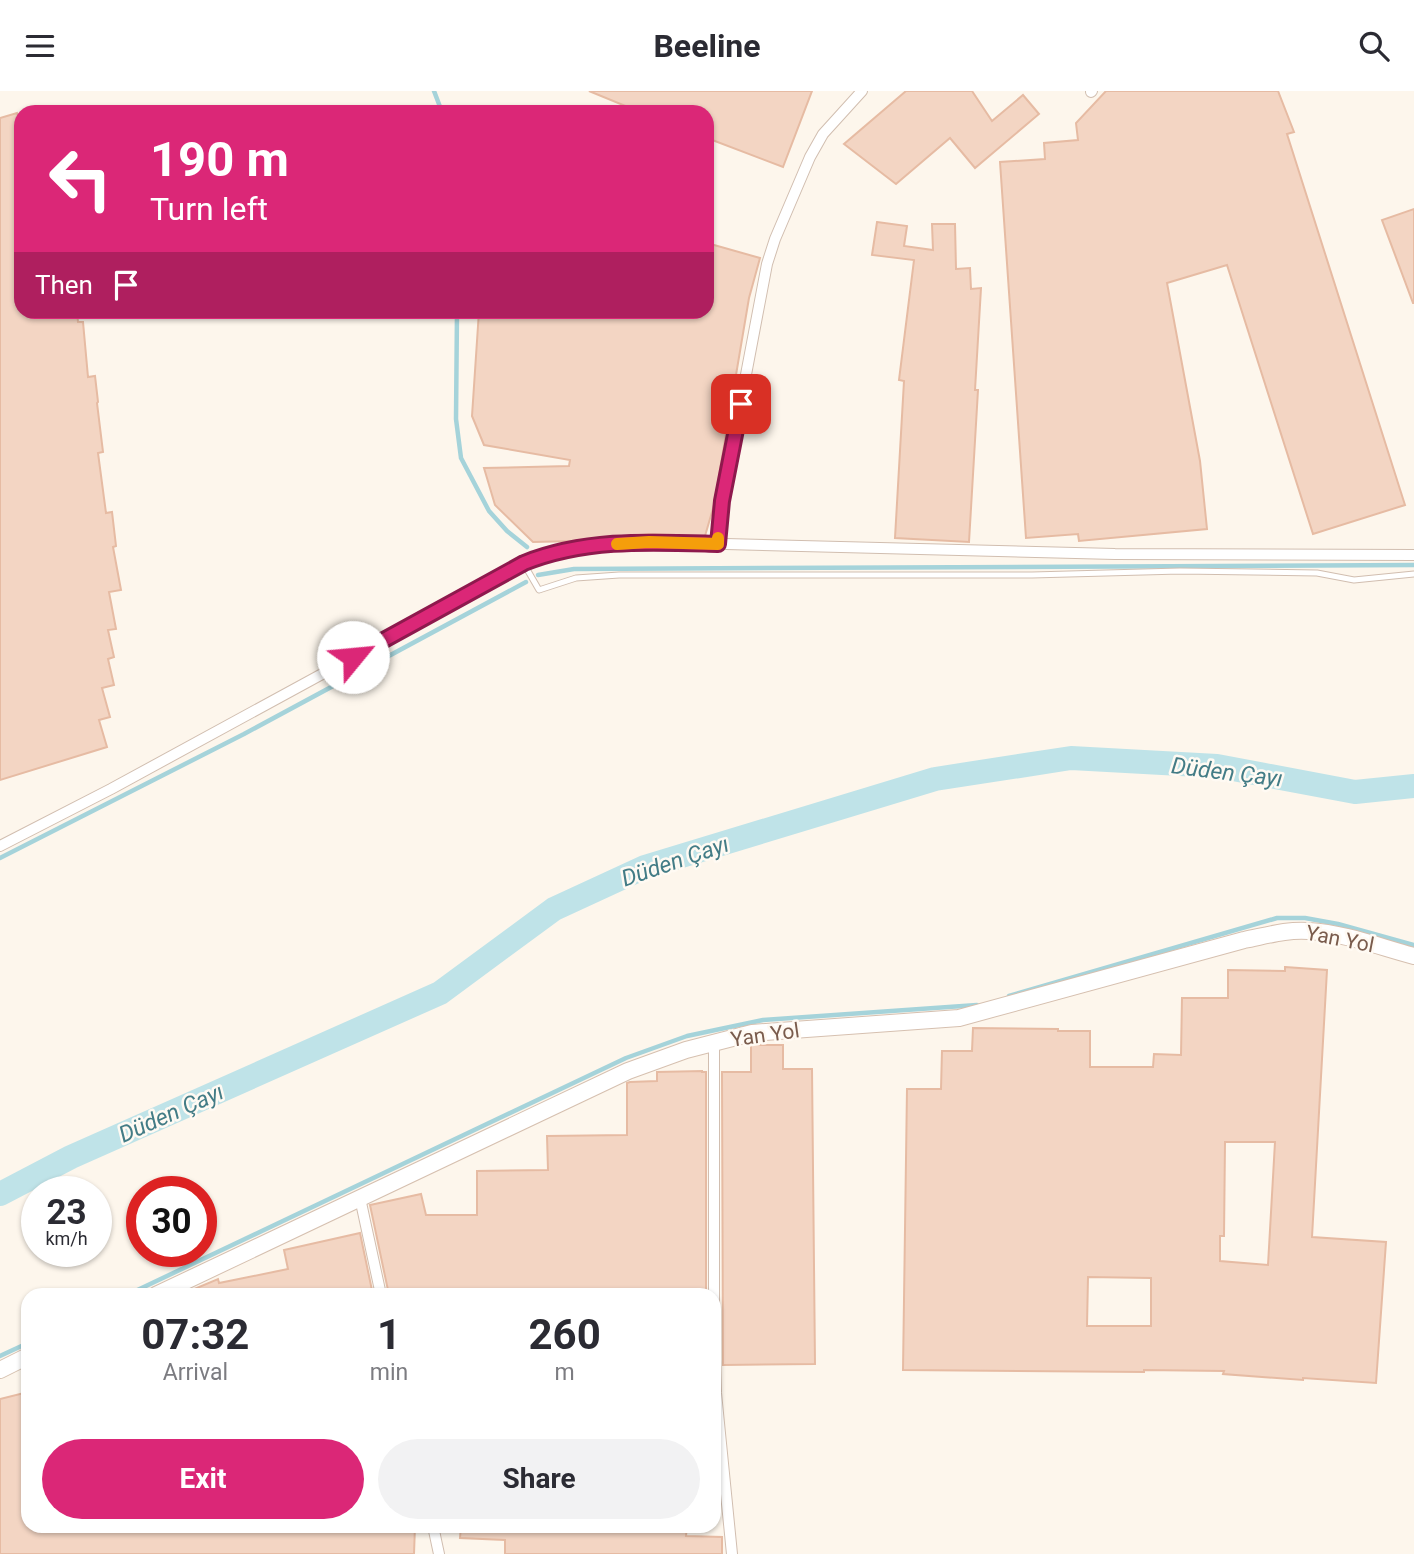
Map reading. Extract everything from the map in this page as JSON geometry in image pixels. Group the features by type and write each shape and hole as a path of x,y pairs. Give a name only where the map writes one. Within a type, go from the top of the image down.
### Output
{"street":[{"path":"718,544 722,501 771,251 810,157 824,134 862,91"},
{"path":"0,846 111,789 524,563 547,554 584,546 649,542 1240,557 1414,555"},
{"name":"Yan Yol","path":"171,1288 628,1071 715,1042 752,1033 959,1018 1244,940 1292,931 1330,934 1414,956"},
{"path":"714,1288 715,1042"},
{"path":"360,1198 379,1288"},
{"path":"0,1370 21,1360"},
{"path":"721,1443 732,1554"},
{"path":"434,1533 439,1554"}],"lane":[{"path":"524,563 540,590 576,578 619,575 1032,575 1241,570 1317,573 1354,580 1414,574"}],"building":[{"path":"589,91 812,91 783,167 714,141 714,105 623,105"},
{"path":"906,91 972,91 992,121 1023,95 1039,114 975,168 950,138 896,184 844,144"},
{"path":"1106,91 1278,91 1294,132 1287,134 1405,505 1313,534 1227,265 1167,283 1200,461 1207,529 1079,541 1078,534 1026,538 1000,162 1045,159 1044,143 1078,140 1076,123"},
{"path":"14,114 14,319 78,319 78,322 83,322 88,377 95,376 103,452 98,453 106,513 112,512 116,546 113,547 121,590 109,592 116,629 108,630 114,657 108,659 114,685 102,688 110,717 99,720 107,747 0,780 0,118"},
{"path":"1414,209 1414,303 1413,303 1382,220"},
{"path":"877,222 907,226 904,246 933,250 932,224 955,224 956,269 970,268 971,289 981,288 969,542 895,538 904,381 899,380 914,260 872,255"},
{"path":"714,245 760,258 749,298 714,505 705,536 649,534 533,542 495,505 484,468 569,466 570,460 484,445 472,416 478,319 714,319"},
{"path":"1285,967 1327,970 1312,1237 1386,1242 1376,1383 1223,1374 1224,1371 903,1370 907,1089 941,1089 942,1051 972,1051 973,1028 1090,1031 1090,1067 1153,1067 1154,1054 1181,1055 1182,998 1228,998 1228,970 1285,971","holes":["1225,1142 1275,1142 1268,1265 1220,1261 1220,1236 1224,1236","1088,1277 1151,1278 1151,1326 1087,1326"]},
{"path":"751,1045 783,1045 783,1069 812,1069 815,1364 723,1365 722,1072 751,1072"},
{"path":"657,1072 706,1072 706,1288 388,1288 370,1205 421,1194 426,1215 477,1215 477,1171 548,1170 547,1136 627,1135 627,1083 657,1081"},
{"path":"360,1233 372,1288 197,1288 218,1279 219,1283 288,1269 284,1250"},
{"path":"21,1394 21,1533 415,1533 414,1554 0,1554 0,1399"},
{"path":"460,1533 686,1533 686,1536 722,1537 722,1554 505,1554 505,1540 460,1538"}],"waterway":[{"path":"434,91 439,105"},
{"path":"457,319 456,419 461,458 489,511 507,531 527,547"},
{"path":"538,575 574,569 1414,565"},
{"path":"0,858 244,734 526,582"},
{"name":"Düden Çayı","path":"0,1194 71,1157 440,993 554,909 645,867 935,779 1071,758 1217,766 1355,792 1414,786"},
{"path":"1009,996 1277,918 1305,918 1338,924 1414,945"},
{"path":"142,1288 626,1058 687,1036 763,1020 977,1005"},
{"path":"0,1356 21,1346"}],"slow traffic":[{"path":"617,544 718,544 718,538"}],"route":[{"path":"353,657 524,563 547,554 584,546 649,542 718,544 722,501 741,404"}]}
